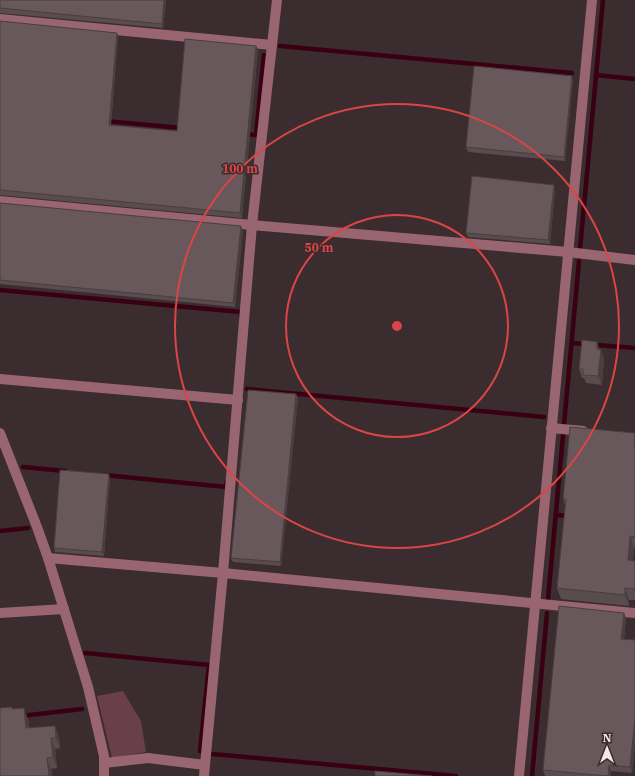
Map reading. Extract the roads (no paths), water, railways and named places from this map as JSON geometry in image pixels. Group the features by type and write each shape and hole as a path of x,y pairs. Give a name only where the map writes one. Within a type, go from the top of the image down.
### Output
{"street":[{"path":"204,776 223,573 252,225 277,0"},
{"path":"519,776 554,428 568,252 592,0"},
{"path":"0,19 272,45"},
{"path":"0,201 252,225 568,252 635,260"},
{"path":"0,380 238,400"},
{"path":"554,428 595,432"},
{"path":"1,439 48,558 88,687 104,756 104,776"},
{"path":"48,558 223,573 635,613"},
{"path":"0,613 64,609"},
{"path":"104,763 148,758 205,765"}],"waterway":[{"path":"580,249 603,0"},
{"path":"280,46 572,73"},
{"path":"245,134 256,135 264,55"},
{"path":"596,75 635,79"},
{"path":"105,121 182,128"},
{"path":"548,599 579,261"},
{"path":"0,290 241,312 241,316"},
{"path":"572,343 635,348"},
{"path":"247,389 544,417"},
{"path":"23,467 65,471"},
{"path":"104,475 226,487 227,482"},
{"path":"556,515 570,516"},
{"path":"0,531 28,528"},
{"path":"532,776 547,613"},
{"path":"85,653 209,665 200,751"},
{"path":"21,716 82,709"},
{"path":"212,754 456,776"}]}
